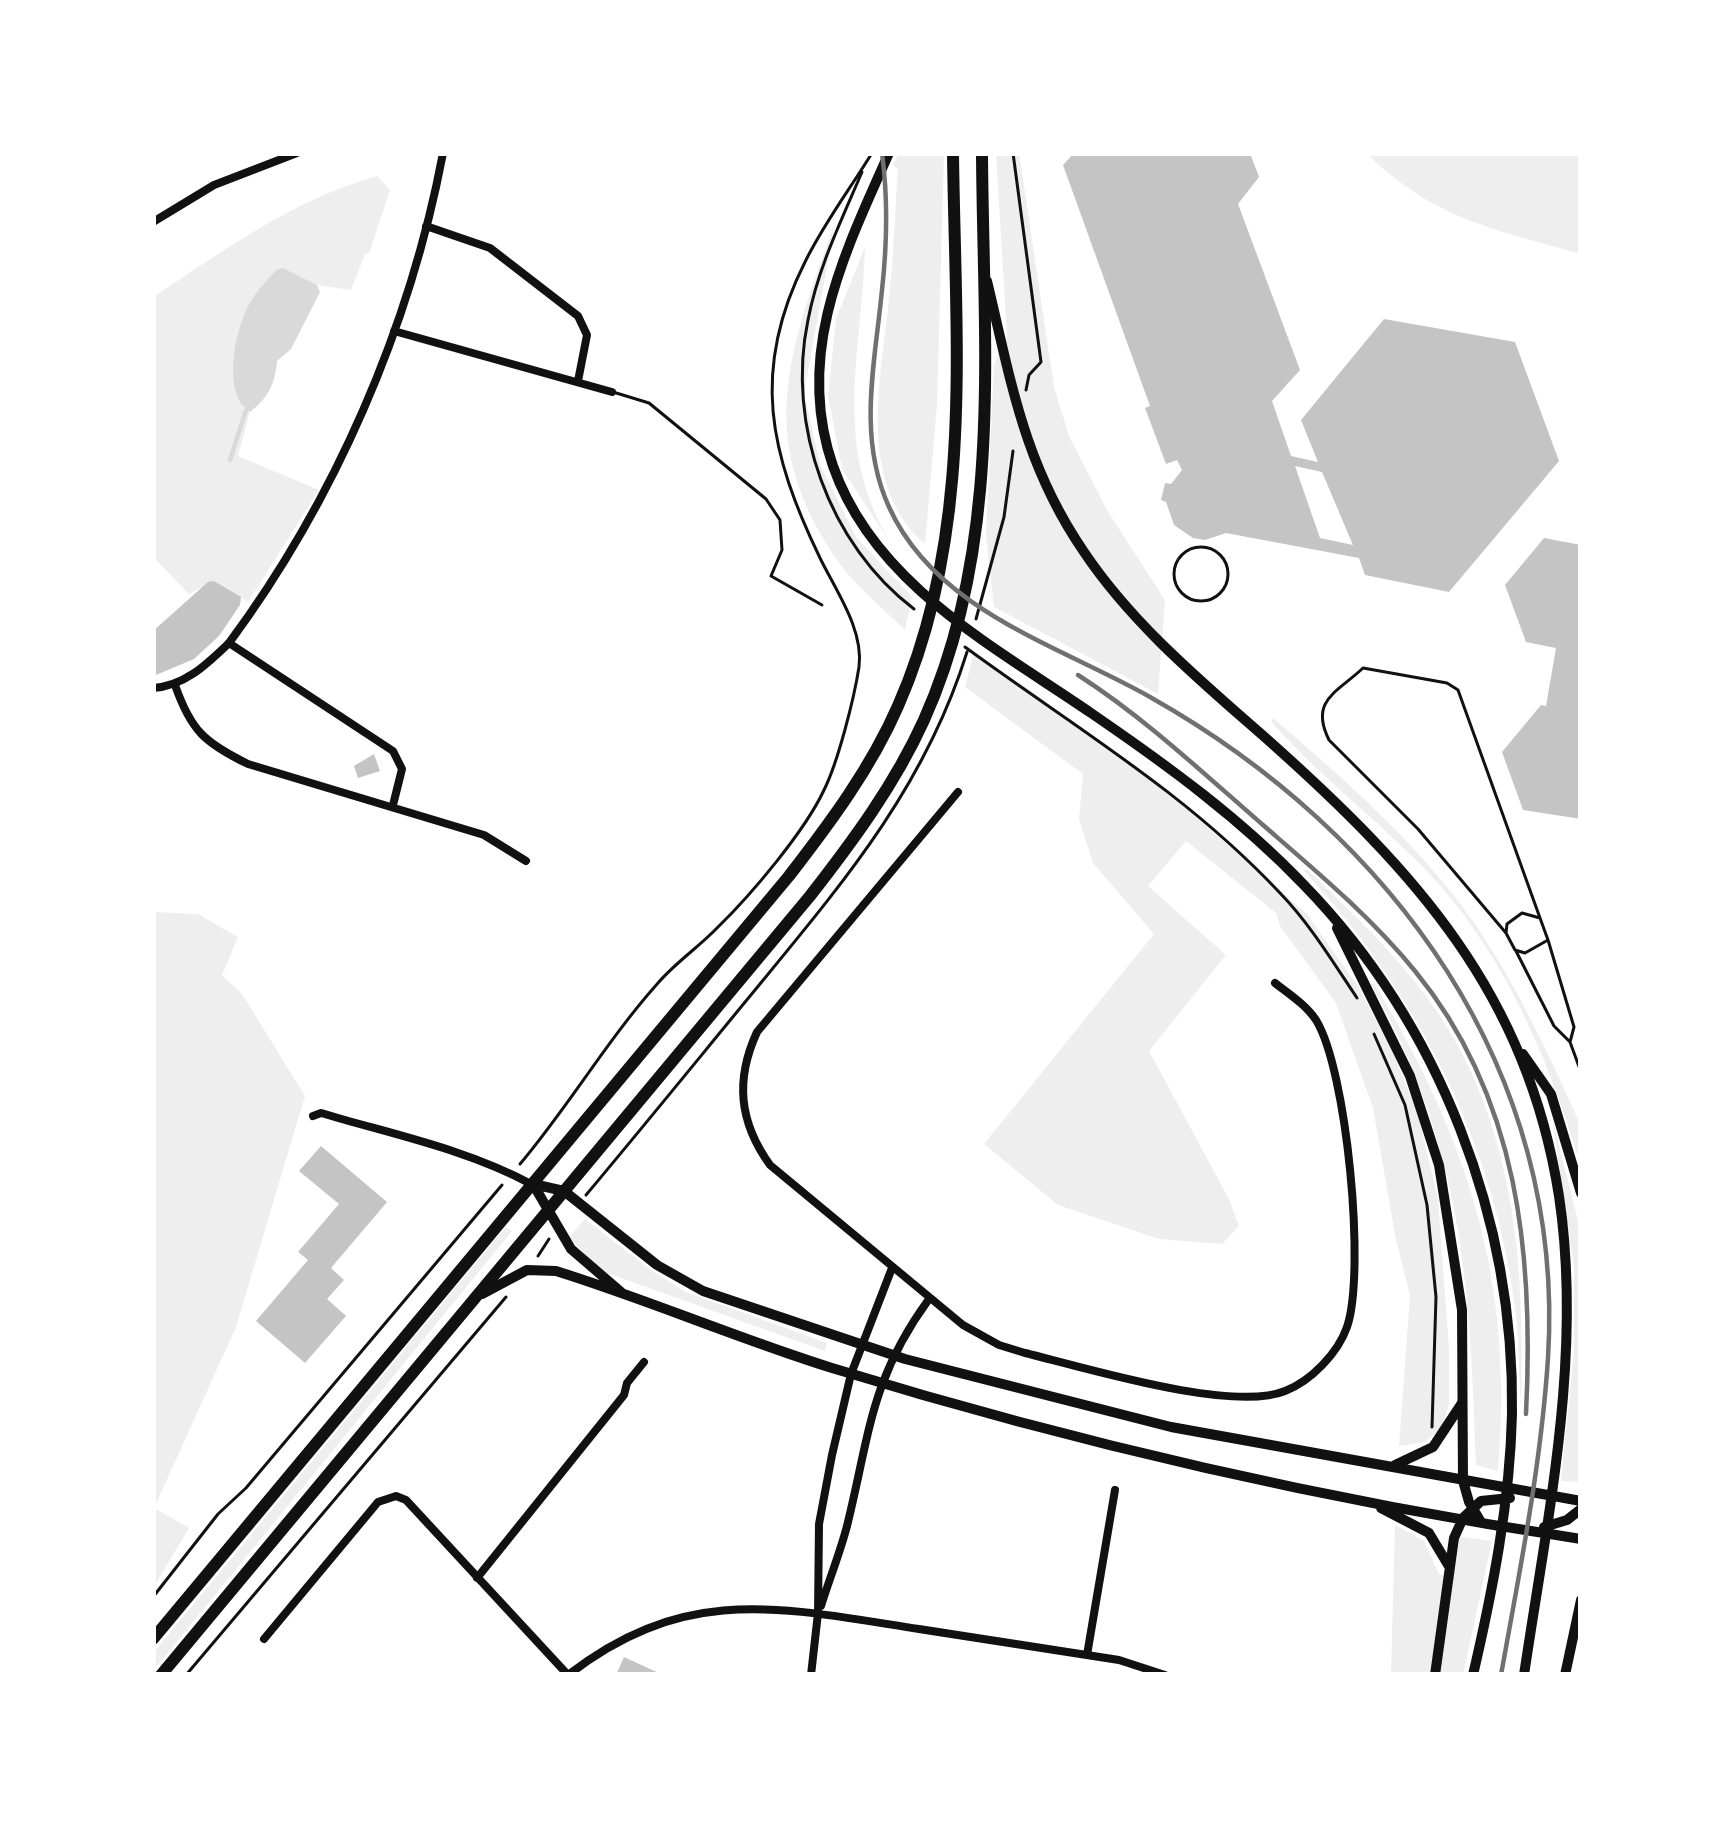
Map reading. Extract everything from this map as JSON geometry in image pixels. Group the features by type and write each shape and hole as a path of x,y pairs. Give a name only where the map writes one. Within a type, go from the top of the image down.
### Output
{"main road":[{"path":"889,153 835,282 820,344 821,421 840,484 878,548 905,577 962,625 1146,751 1224,811 1274,854 1331,914 1388,989 1432,1065 1471,1157 1497,1251 1511,1355 1510,1457 1500,1542 1474,1675"},
{"path":"153,1639 817,840 882,739 920,651 942,570 950,517 955,406 953,153"},
{"path":"161,1675 845,850 897,771 943,672 975,545 984,421 982,153"},
{"path":"982,260 1022,431 1047,493 1086,556 1127,608 1182,664 1332,798 1404,870 1459,941 1511,1036 1551,1094 1581,1193"},
{"path":"1331,914 1409,1076 1431,1136 1460,1290 1463,1481 1472,1507 1486,1523"},
{"path":"1511,1036 1552,1162 1567,1296 1558,1441 1524,1675"},
{"path":"532,1184 564,1191 657,1265 703,1292 861,1345 1145,1421 1463,1481 1494,1492 1523,1491 1576,1505 1558,1528"},
{"path":"532,1184 579,1258 628,1297"},
{"path":"473,1298 534,1269 564,1273 851,1374 1079,1436 1462,1519 1535,1532 1558,1528 1581,1539"},
{"path":"1387,1467 1422,1454 1442,1438 1464,1400"},
{"path":"1435,1675 1462,1519 1494,1492"},
{"path":"1362,1499 1429,1533 1450,1568"},
{"path":"1565,1675 1581,1600"}],"street":[{"path":"153,222 214,185 297,153"},
{"path":"153,688 176,685 229,643 336,472 394,331 443,153"},
{"path":"426,226 490,248 578,316 587,335 578,381"},
{"path":"394,331 612,392"},
{"path":"229,643 393,752 402,769 393,805"},
{"path":"176,685 194,728 212,747 248,764 484,835 526,861"},
{"path":"958,792 757,1033 742,1077 742,1106 749,1131 770,1165 963,1325 999,1345 1240,1398 1288,1390 1311,1375 1338,1346 1353,1299 1354,1210 1344,1122 1316,1020 1275,983"},
{"path":"313,1116 321,1113 532,1184"},
{"path":"812,1675 819,1524 851,1374 892,1268"},
{"path":"818,1613 846,1528 880,1382 929,1299"},
{"path":"477,1578 624,1395 627,1383 644,1362"},
{"path":"1087,1655 1115,1490"},
{"path":"264,1639 378,1502 396,1496 406,1500 568,1675 616,1642 669,1619 757,1606 1087,1655 1165,1675"}],"lane":[{"path":"612,392 649,403 766,499 780,520 782,550 771,576 822,605"},
{"path":"1206,547 1225,560 1228,579 1216,597 1195,601 1178,591 1173,573 1180,556 1192,548 1206,547"},
{"path":"1570,1042 1574,1027 1548,940 1458,690 1447,682 1363,668 1331,694 1324,707 1322,725 1330,740 1418,830 1505,933 1554,1026 1570,1042 1581,1072"},
{"path":"1505,933 1513,916 1522,913 1540,918"},
{"path":"1515,950 1535,950 1548,940"}],"path":[{"path":"153,1597 218,1514 246,1488 542,1138 597,1057 662,979 721,925 800,829 825,789 860,662 858,634 796,508 777,453 773,367 782,322 803,264 872,153"},
{"path":"1012,153 1041,362 1029,375 1024,395"},
{"path":"865,165 821,269 807,322 801,368 804,409 812,453 836,516 870,568 920,613"},
{"path":"987,576 1004,517 1012,452"},
{"path":"952,638 1162,785 1282,895 1364,1009"},
{"path":"1371,1028 1405,1105 1424,1188 1436,1297 1430,1424 1442,1438"},
{"path":"186,1675 510,1292"}],"shaded area":[{"path":"899,153 944,153 937,405 925,544 903,518 888,489 880,458 879,390 898,169 893,165"},
{"path":"996,153 1019,153 1054,387 1069,436 1108,512 1165,600 1158,694 994,607 986,535 994,364 1007,336"},
{"path":"1366,153 1581,153 1581,254 1466,219 1416,193"},
{"path":"377,176 390,190 369,254 351,290 317,285 284,269 243,409 250,412 238,456 319,490 248,602 214,581 189,594 153,557 153,297 289,212"},
{"path":"835,222 804,393 820,464 856,537 912,597 905,630 847,573 813,519 796,476 788,435 793,354"},
{"path":"865,247 854,399 856,436 873,508 892,545 842,469 828,396 836,319"},
{"path":"283,268 317,285 320,292 291,349 277,361 270,390 250,412 236,391 236,343 253,297"},
{"path":"974,653 1146,774 1307,914 1359,988 1417,1111 1438,1199 1449,1404 1442,1428 1425,1442 1399,1446 1410,1295 1373,1108 1336,1003 1280,926 1276,913 1186,841 1148,886 1226,955 1149,1051 1239,1226 1222,1244 1159,1239 1058,1205 984,1144 1154,934 1093,863 1079,820 1083,774 965,687"},
{"path":"1273,718 1406,840 1475,924 1529,1016 1581,1126 1581,1166 1541,1052 1484,945 1436,881 1311,763"},
{"path":"1304,871 1379,940 1428,998 1467,1064 1487,1110 1501,1158 1518,1256 1521,1408 1516,1315 1506,1252 1470,1133 1416,1021 1383,969"},
{"path":"153,912 198,914 238,937 222,975 242,994 305,1096 236,1327 154,1508 189,1528 153,1588"},
{"path":"1374,983 1436,1100 1478,1217 1499,1338 1498,1471 1476,1465 1464,1276 1443,1161 1425,1103"},
{"path":"1552,1118 1581,1232 1581,1482 1561,1481 1574,1350 1574,1266"},
{"path":"585,1219 686,1292 827,1343 825,1351 610,1274 569,1237"},
{"path":"506,1227 512,1231 153,1671 153,1653"},
{"path":"1395,1525 1424,1541 1439,1574 1453,1578 1460,1537 1492,1541 1463,1675 1391,1675"}],"building":[{"path":"1074,153 1250,153 1259,177 1238,204 1300,370 1272,401 1291,456 1318,462 1301,420 1384,319 1515,342 1559,461 1449,592 1365,575 1359,558 1226,533 1205,540 1193,538 1174,525 1161,500 1165,483 1171,484 1182,470 1177,460 1166,464 1145,408 1150,406 1063,165","holes":["1295,466 1322,472 1353,545 1320,538"]},
{"path":"1544,538 1581,545 1581,819 1523,810 1502,752 1541,705 1546,706 1556,648 1526,642 1505,585"},
{"path":"214,581 241,597 240,605 219,636 194,659 156,675 153,631"},
{"path":"374,754 380,771 358,778 354,766"},
{"path":"321,1146 387,1202 331,1268 344,1280 327,1299 346,1316 305,1363 256,1321 308,1260 298,1252 339,1204 299,1171"},
{"path":"624,1657 663,1675 616,1675"}],"waterway":[{"path":"230,460 246,410"}],"railway":[{"path":"882,153 886,239 871,427 879,481 910,543 968,599 1003,622 1150,697 1238,753 1317,818 1387,890 1447,971 1494,1058 1528,1152 1546,1253 1548,1358 1535,1477 1501,1675"},
{"path":"1078,675 1173,747 1342,895 1398,951 1450,1020 1498,1125 1512,1181 1527,1296 1526,1414"}]}
